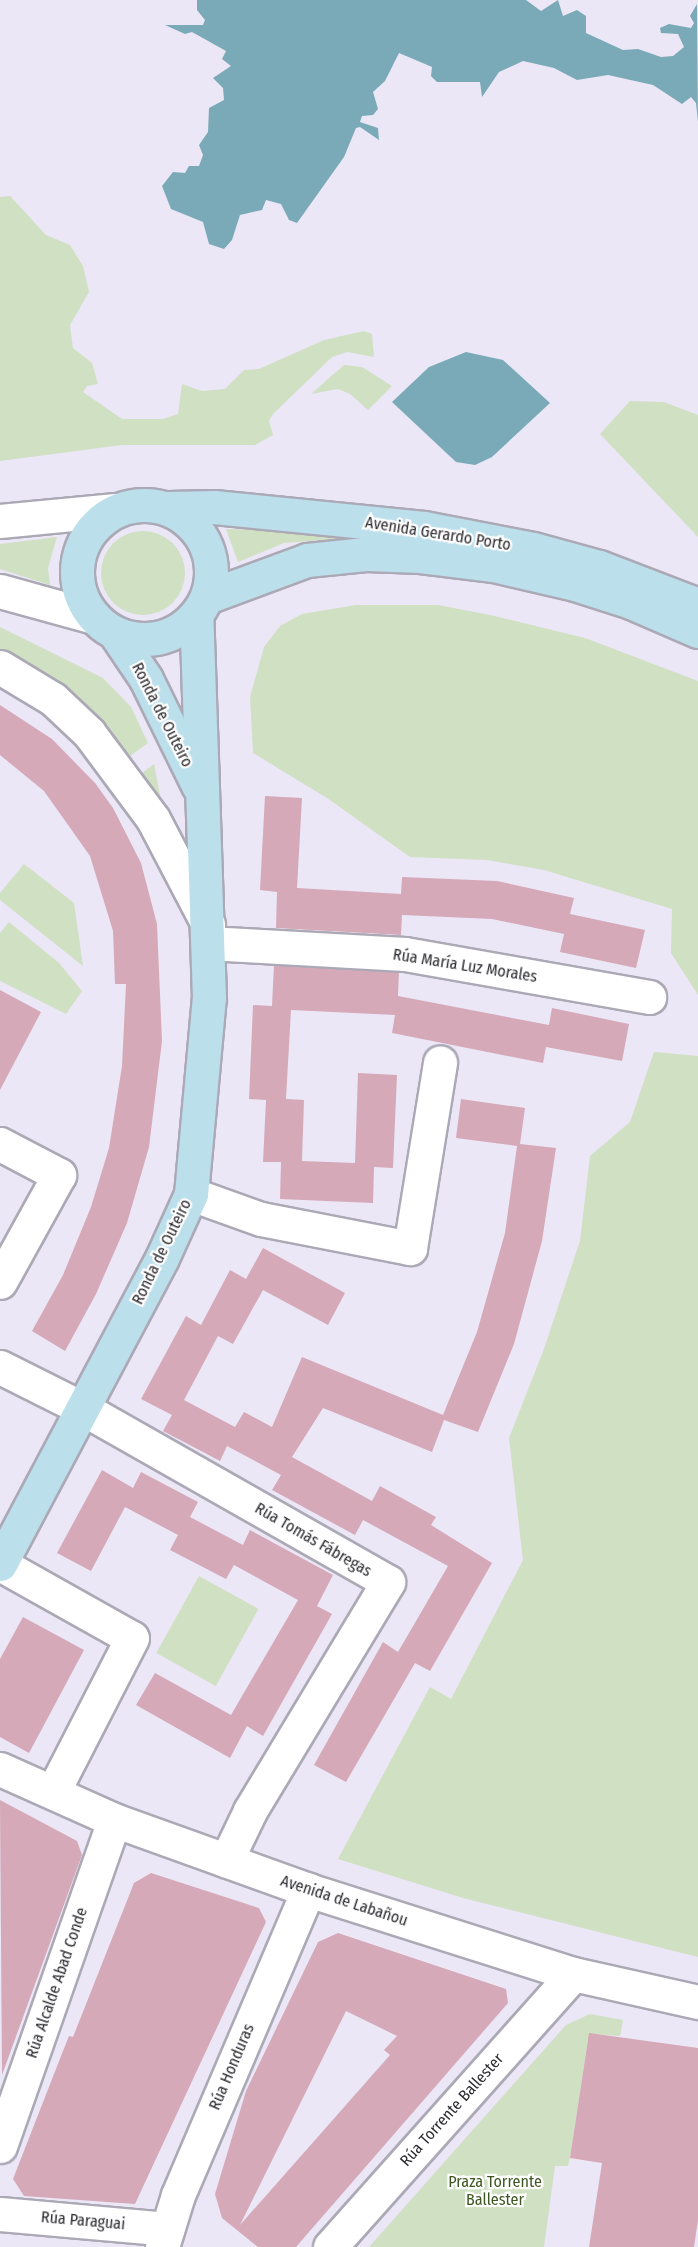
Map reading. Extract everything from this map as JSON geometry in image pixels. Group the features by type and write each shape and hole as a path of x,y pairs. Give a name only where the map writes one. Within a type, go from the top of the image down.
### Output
{"street":[{"path":"0,521 115,510 132,505 168,508 197,529 207,544 212,580 202,606 179,630 158,638 136,639 104,625 0,591"},
{"name":"Avenida Gerardo Porto","path":"168,508 214,507 424,528 532,549 599,567 698,605"},
{"path":"104,625 80,589 78,558 85,539 98,522 115,510"},
{"name":"Avenida Gerardo Porto","path":"202,606 307,560 366,554 420,556 493,565 575,584 631,602 698,631"},
{"name":"Ronda de Outeiro","path":"0,1564 162,1258 191,1194 208,998 202,606"},
{"name":"Ronda de Outeiro","path":"104,625 146,679 205,800"},
{"path":"0,667 53,699 89,733 153,819 208,934"},
{"name":"Rúa María Luz Morales","path":"208,934 405,954 649,997"},
{"path":"191,1194 261,1219 410,1248 440,1062"},
{"path":"0,1144 59,1175 0,1282"},
{"path":"0,1366 82,1408"},
{"name":"Rúa Tomás Fábregas","path":"82,1408 388,1582 250,1811 226,1861"},
{"path":"0,1564 132,1638 53,1792"},
{"name":"Avenida de Labañou","path":"0,1769 114,1820 308,1890 573,1974 698,2002"},
{"name":"Rúa Alcalde Abad Conde","path":"0,2146 114,1820"},
{"name":"Rúa Honduras","path":"164,2238 308,1890"},
{"name":"Rúa Torrente Ballester","path":"330,2247 573,1974"},
{"name":"Rúa Paraguai","path":"0,2214 164,2238"}],"green space":[{"path":"10,196 46,235 70,245 83,266 89,292 70,325 73,348 92,363 98,384 87,386 83,392 122,419 163,419 178,414 182,384 202,391 225,389 244,370 259,369 324,340 364,331 372,334 374,357 347,352 332,357 273,414 269,421 273,435 255,445 122,445 0,461 0,197"},
{"path":"344,365 362,367 392,386 368,410 350,394 338,389 311,394 295,408"},
{"path":"630,401 664,402 698,415 698,537 600,434"},
{"path":"226,529 308,531 405,539 349,538 284,543 238,562"},
{"path":"135,531 151,531 167,538 178,549 185,565 182,589 173,603 151,615 135,615 119,608 108,597 101,581 101,565 108,549 119,538"},
{"path":"57,537 48,568 50,585 0,569 0,544"},
{"path":"356,605 438,605 490,615 585,638 698,681 698,995 671,953 672,909 544,870 487,860 410,857 327,798 253,753 250,697 264,647 280,626 302,614"},
{"path":"0,627 103,678 131,707 148,743 122,762 0,658"},
{"path":"154,764 164,816 174,816 178,853 134,779"},
{"path":"24,864 74,903 83,966 0,900 0,893"},
{"path":"9,922 59,963 82,991 66,1014 0,981 0,933"},
{"path":"654,1052 698,1056 698,1957 463,1898 338,1859 430,1687 451,1699 523,1560 509,1438 544,1349 580,1241 590,1156 630,1122"},
{"path":"199,1576 258,1609 216,1686 156,1653"},
{"name":"Praza Torrente Ballester","path":"590,2014 623,2020 620,2036 595,2034 588,2039 570,2158 568,2166 555,2166 544,2247 369,2247 566,2025"}],"water":[{"path":"197,0 526,0 541,11 558,0 563,16 577,10 586,16 586,33 623,50 638,49 661,57 673,56 684,47 678,34 661,33 660,28 669,24 691,28 694,23 690,16 697,4 698,122 696,103 691,97 682,104 653,85 608,75 577,80 554,68 523,61 499,72 482,97 480,82 437,82 431,76 432,67 399,53 385,81 373,92 378,109 373,115 362,116 360,122 378,128 379,140 360,127 356,128 344,157 297,223 289,220 281,204 266,200 262,210 240,215 232,240 224,249 209,244 203,222 171,209 162,186 173,172 185,173 189,166 199,166 203,155 199,145 208,132 209,108 224,100 223,88 213,78 231,66 222,59 226,51 192,32 185,34 165,25 203,25 205,20 197,10"},
{"path":"466,352 503,360 550,403 492,457 475,465 456,462 392,402 429,367"}],"building":[{"path":"0,705 52,739 95,783 113,808 141,863 157,924 162,1041 149,1147 127,1223 96,1294 65,1351 32,1331 63,1275 91,1207 109,1148 122,1066 126,984 115,984 113,931 90,856 44,791 0,755"},
{"path":"265,796 302,798 297,888 401,894 402,877 497,881 574,898 570,914 645,930 636,968 560,952 564,934 492,919 402,915 401,935 276,928 277,892 260,890"},
{"path":"274,965 399,972 398,996 549,1025 552,1008 629,1024 622,1061 546,1047 543,1063 392,1033 395,1015 291,1010 286,1099 304,1100 302,1161 355,1163 358,1073 397,1075 393,1168 374,1167 373,1203 280,1199 281,1162 263,1162 266,1100 249,1099 253,1005 272,1006"},
{"path":"0,990 41,1012 0,1090"},
{"path":"461,1099 525,1108 520,1144 556,1148 542,1241 514,1344 478,1432 444,1420 432,1452 323,1408 292,1457 372,1501 380,1486 436,1517 431,1525 492,1563 430,1671 415,1663 346,1782 314,1765 383,1642 398,1652 448,1566 363,1520 355,1535 272,1490 281,1475 227,1446 220,1461 163,1431 172,1415 141,1399 186,1316 201,1325 230,1270 246,1279 263,1248 345,1293 328,1325 263,1290 233,1344 218,1336 184,1400 235,1427 244,1412 272,1427 302,1357 443,1415 477,1332 505,1233 517,1146 456,1138"},
{"path":"102,1470 133,1488 141,1472 198,1502 190,1517 243,1545 250,1530 333,1575 317,1606 332,1614 263,1736 247,1726 230,1758 136,1705 155,1673 231,1715 298,1600 234,1565 226,1579 170,1550 178,1535 125,1507 91,1571 57,1553"},
{"path":"23,1617 84,1650 29,1753 0,1737 0,1659"},
{"path":"0,1800 77,1841 82,1855 2,2075"},
{"path":"151,1873 259,1908 266,1922 135,2204 24,2196 13,2179 63,2051 69,2036 73,2037 134,1883"},
{"path":"338,1933 506,1989 508,2003 296,2247 258,2247 222,2218 215,2194 246,2091 318,1942","holes":["346,2011 397,2036 384,2050 390,2055 240,2225"]},
{"path":"589,2033 698,2048 698,2220 694,2247 589,2247 602,2163 570,2158"}]}
